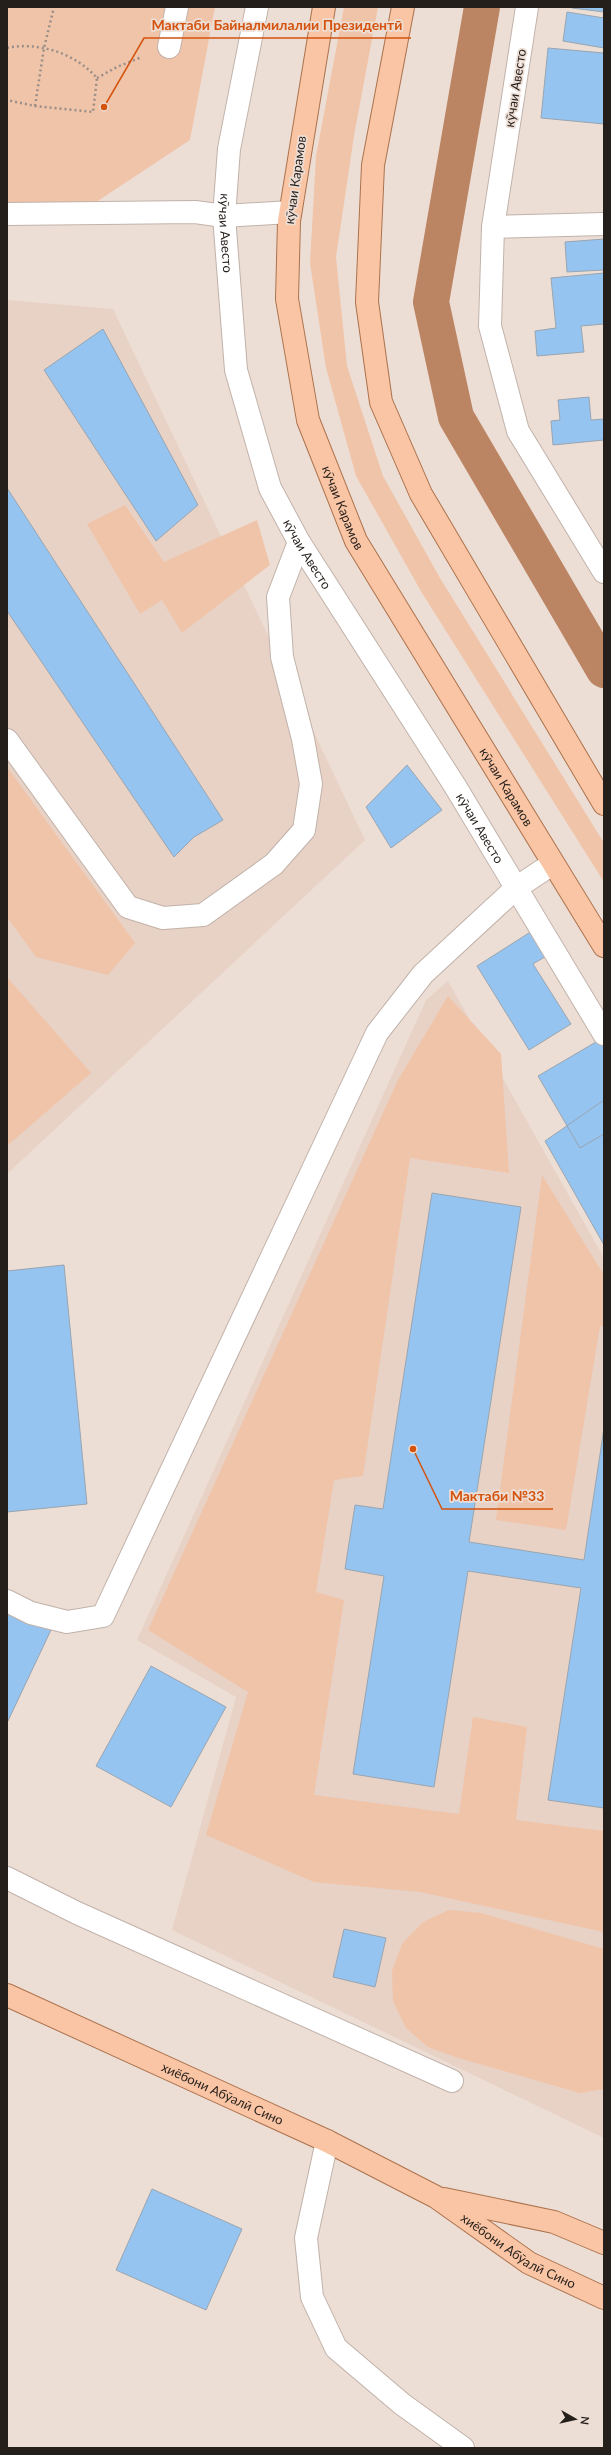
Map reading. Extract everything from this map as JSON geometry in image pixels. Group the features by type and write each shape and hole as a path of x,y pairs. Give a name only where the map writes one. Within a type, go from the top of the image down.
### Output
{"main road":[{"name":"кӯчаи Карамов","path":"324,7 290,212 287,299 308,420 354,534 552,864 604,946"},
{"path":"403,7 373,165 367,302 380,402 421,494 604,804"},
{"name":"хиёбони Абӯалӣ Сино","path":"7,1995 327,2141 436,2197 529,2264 604,2298"},
{"name":"хиёбони Абӯалӣ Сино","path":"436,2197 554,2222 604,2243"}],"street":[{"path":"169,47 177,7"},
{"name":"кӯчаи Авесто","path":"256,7 229,149 224,216 236,370 270,488 299,542 455,786 604,1034"},
{"name":"кӯчаи Авесто","path":"527,7 493,227 490,326 518,431 604,572"},
{"path":"7,214 195,212 224,216 290,212"},
{"path":"493,227 604,224"},
{"path":"7,740 128,907 163,918 203,915 274,864 304,830 311,784 303,739 282,657 278,597 299,542"},
{"path":"7,1601 31,1613 67,1622 103,1616 377,1033 423,974 516,888 552,864"},
{"path":"7,1878 77,1913 452,2081"},
{"path":"327,2141 306,2238 312,2297 336,2348 402,2404 463,2448"}],"path":[{"path":"35,106 44,48 54,7"},
{"path":"97,78 117,67 169,47"},
{"path":"7,48 44,48 68,56 89,69 97,78 93,112 35,106 7,100"}],"shaded area":[{"path":"7,7 215,7 190,140 69,220 7,216"},
{"path":"344,7 378,7 354,136 336,257 347,366 383,476 440,578 604,843 604,882 422,593 356,476 326,368 310,263 316,156"},
{"path":"7,300 113,309 365,840 7,1174"},
{"path":"125,505 164,562 257,520 270,565 182,633 162,600 140,614 87,524"},
{"path":"7,767 135,943 108,975 36,957 7,917"},
{"path":"7,977 91,1073 7,1146"},
{"path":"448,981 604,1258 604,2138 172,1930 236,1697 137,1640 426,1000"},
{"path":"448,996 501,1054 509,1173 410,1158 363,1476 334,1480 316,1592 344,1600 314,1795 459,1814 473,1717 527,1727 516,1820 604,1831 604,1932 420,1892 314,1882 206,1835 248,1692 148,1630 398,1080"},
{"path":"542,1175 604,1275 604,1326 600,1326 566,1530 496,1520"},
{"path":"449,1910 481,1913 604,1949 604,2089 580,2093 455,2057 428,2047 406,2028 393,2001 392,1971 402,1944 423,1922"}],"building":[{"path":"604,7 604,12 572,8"},
{"path":"567,12 604,18 604,48 563,41"},
{"path":"548,48 604,53 604,124 541,118"},
{"path":"604,239 604,270 567,272 565,242"},
{"path":"604,273 604,324 581,326 584,352 537,356 535,331 556,328 551,278"},
{"path":"103,329 198,505 156,541 44,370"},
{"path":"589,397 591,420 604,419 604,440 553,445 551,421 560,420 558,400"},
{"path":"7,488 223,820 194,837 174,857 7,611"},
{"path":"407,765 442,810 391,848 366,807"},
{"path":"532,931 548,955 533,964 571,1024 529,1050 477,966"},
{"path":"601,1039 604,1045 604,1134 580,1148 538,1076"},
{"path":"604,1100 604,1245 545,1141"},
{"path":"432,1193 521,1207 469,1542 584,1560 604,1428 604,1808 548,1800 581,1588 468,1571 434,1787 353,1774 384,1576 345,1569 355,1505 383,1509"},
{"path":"64,1265 87,1504 7,1512 7,1271"},
{"path":"7,1611 51,1630 7,1723"},
{"path":"151,1666 226,1707 171,1807 96,1766"},
{"path":"344,1929 386,1938 375,1987 333,1977"},
{"path":"152,2189 242,2229 206,2310 116,2270"}],"waterway":[{"path":"482,7 431,302 456,417 604,670"}],"place":[{"name":"Мактаби Байналмилалии Президентӣ","path":"104,107"},
{"name":"Мактаби №33","path":"413,1449"}]}
